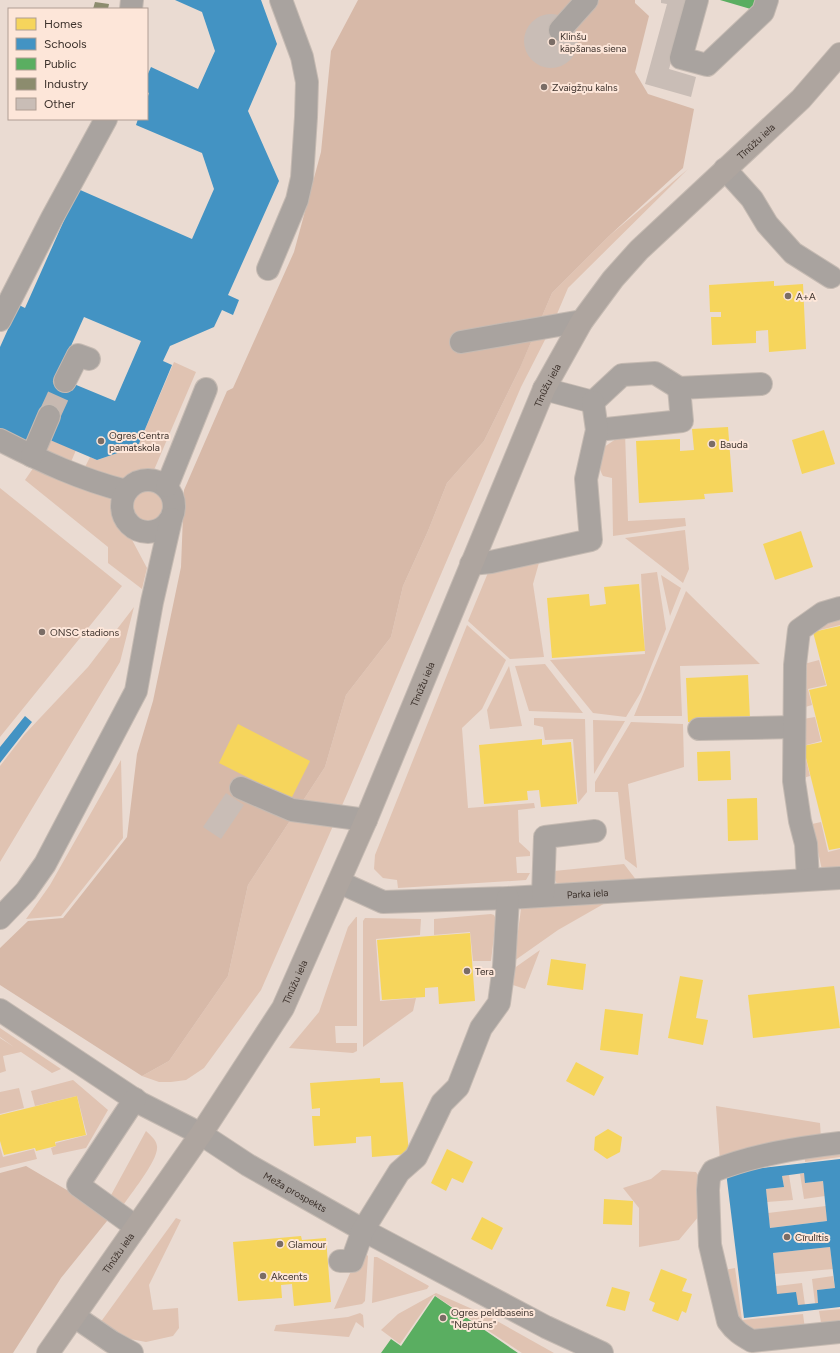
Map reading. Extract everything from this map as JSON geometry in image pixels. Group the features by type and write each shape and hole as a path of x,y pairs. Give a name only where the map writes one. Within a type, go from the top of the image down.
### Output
{"main road":[{"name":"Tīnūžu iela","path":"48,1353 200,1134 283,1008 366,820 544,389 582,322 613,279 639,250 801,98 840,54"}],"street":[{"path":"268,269 297,200 302,178 306,117 307,82 302,57 281,0"},
{"path":"560,30 587,0"},
{"path":"697,0 681,58 707,65 763,12 767,0"},
{"path":"0,320 52,218 105,120"},
{"path":"725,169 752,199 767,224 793,253 831,277"},
{"path":"461,342 582,322"},
{"path":"65,380 78,355 89,359"},
{"path":"593,402 622,375 655,373 679,388 761,384"},
{"path":"597,430 682,421 679,388"},
{"path":"166,486 206,389"},
{"path":"544,389 593,402"},
{"path":"471,564 491,562 592,540 586,479 597,430 593,402"},
{"path":"32,456 49,416"},
{"path":"0,440 32,456 94,483 126,491"},
{"path":"0,918 26,892 45,864 136,692 158,574 171,519 174,502 172,493 166,486 157,481 141,480 132,484 126,491 121,504 123,513 132,527 143,532 155,532 163,528 171,519"},
{"path":"143,532 150,556 158,574"},
{"path":"808,879 806,844 800,821 794,781 795,665 799,630 823,613 840,608"},
{"path":"699,729 794,726"},
{"path":"241,788 292,810 366,820"},
{"path":"543,895 545,837 595,831"},
{"name":"Parka iela","path":"339,882 383,902 508,898 840,878"},
{"path":"340,1261 352,1261 363,1230 399,1172 416,1157 442,1103 458,1087 481,1028 499,1003 504,966 508,898"},
{"name":"Meža prospekts","path":"0,1010 168,1119 200,1134 248,1164 363,1230 519,1313 599,1352"},
{"path":"135,1099 78,1185 136,1227"},
{"path":"840,1143 794,1150 728,1165 713,1171 709,1178 708,1190 710,1245 728,1321 733,1329 740,1335 752,1340 840,1332"},
{"path":"74,1316 112,1342 132,1353"}],"shaded area":[{"path":"358,0 635,0 635,3 649,16 635,72 648,94 694,109 683,168 609,236 552,293 520,368 484,441 447,483 428,531 403,586 391,637 346,695 325,767 248,885 228,976 169,1061 142,1076 0,985 0,948 28,921 63,918 127,837 137,754 153,701 181,567 184,490 227,391 233,388 294,252 321,152 331,51"},
{"path":"688,169 568,288 551,328 521,387 347,794 261,990 204,1068 186,1080 171,1082 159,1082 142,1076 169,1061 228,976 248,885 325,767 346,695 391,637 403,586 428,531 447,483 484,441 519,370 552,293 609,236"},
{"path":"174,362 196,372 154,470 120,482 85,467 90,457 97,460 138,446"},
{"path":"625,433 628,521 685,518 686,526 613,536 612,478 603,476 600,469 600,462 604,447"},
{"path":"50,440 76,450 71,462 45,452"},
{"path":"36,464 106,491 147,568 142,589 108,563 108,547 25,480"},
{"path":"149,485 159,488 165,494 168,504 165,514 159,520 149,523 139,520 133,514 130,504 133,494 139,488"},
{"name":"ONSC stadions","path":"0,488 122,586 0,737"},
{"path":"685,530 689,569 683,583 625,538"},
{"path":"542,552 533,584 544,657 510,659 468,621 492,563"},
{"path":"657,572 666,629 641,692 626,717 593,713 550,660 645,654 641,574"},
{"path":"661,575 681,588 670,616"},
{"path":"686,591 760,664 680,666 682,716 634,716"},
{"path":"134,607 120,662 0,862 0,766 24,735 88,667"},
{"path":"840,613 840,625 812,632"},
{"path":"467,625 506,660 482,709 462,728 468,808 534,803 535,808 518,810 519,842 530,852 530,856 516,857 517,873 530,873 526,880 398,888 397,880 383,878 374,869 375,855"},
{"path":"819,660 826,685 808,689 812,705 802,708 804,664"},
{"path":"545,664 583,713 529,711 515,666"},
{"path":"509,666 522,726 490,729 487,710"},
{"path":"815,717 821,741 803,746 803,719"},
{"path":"534,718 585,719 587,792 578,803 573,739 545,740 543,727 534,725"},
{"path":"593,720 625,721 594,774"},
{"path":"631,722 683,724 684,767 628,784 637,868 625,859 618,792 595,792 595,782"},
{"path":"803,746 810,776 803,778"},
{"path":"121,760 123,838 61,916 26,919 50,885"},
{"path":"821,822 828,852 840,849 840,870 822,870 812,824"},
{"path":"624,864 637,881 558,886 554,878 554,871"},
{"path":"614,898 558,930 514,961 521,909 532,903"},
{"path":"494,915 496,919 491,961 473,961 470,932 434,935 434,919"},
{"path":"356,917 357,1026 335,1026 336,1043 357,1043 357,1051 353,1053 289,1048 319,1012 348,927"},
{"path":"365,918 421,919 420,935 376,939 380,1001 416,998 413,1011 363,1047 363,921"},
{"path":"540,950 525,989 510,984 513,969"},
{"path":"0,1028 61,1069 52,1073 21,1052 3,1056 6,1071 0,1073 0,1038 14,1047 0,1037"},
{"path":"73,1080 108,1110 86,1148 53,1155 51,1148 56,1146 56,1143 87,1135 77,1096 35,1106 31,1091"},
{"path":"19,1088 24,1108 0,1114 0,1092"},
{"path":"716,1106 820,1123 821,1139 720,1161"},
{"path":"146,1131 153,1137 157,1146 154,1160 122,1207 110,1197"},
{"path":"0,1147 3,1157 34,1149 37,1159 0,1168"},
{"path":"840,1150 840,1157 805,1162 805,1154"},
{"path":"26,1166 111,1216 61,1278 13,1353 0,1353 0,1173"},
{"path":"662,1170 696,1172 701,1180 704,1210 679,1240 639,1247 639,1208 623,1188 651,1179"},
{"path":"804,1173 806,1183 823,1181 825,1196 804,1199 800,1174"},
{"path":"789,1175 793,1200 767,1202 766,1189 784,1187 782,1176"},
{"path":"826,1206 827,1221 770,1228 768,1213"},
{"path":"176,1218 181,1220 149,1285 153,1310 178,1308 179,1328 173,1336 146,1342 114,1336 100,1323"},
{"path":"830,1247 833,1269 775,1274 773,1253"},
{"path":"364,1252 368,1256 365,1301 362,1304 334,1309 359,1253"},
{"path":"374,1257 377,1257 429,1286 427,1289 372,1303"},
{"path":"735,1268 742,1320 803,1314 805,1329 763,1334 740,1327 719,1271"},
{"path":"833,1276 835,1288 817,1290 818,1303 815,1303 812,1279"},
{"path":"802,1283 805,1305 798,1305 777,1294 776,1286"},
{"path":"436,1293 488,1316 554,1353 522,1353 434,1295 400,1344 381,1330 398,1314"},
{"path":"840,1309 840,1326 822,1328 819,1311"},
{"path":"360,1313 363,1315 364,1328 356,1322 349,1337 274,1331 276,1325 348,1317"}],"building: Homes":[{"path":"774,281 774,286 803,284 806,349 769,352 768,330 756,331 756,343 712,345 711,317 721,317 721,312 710,312 709,285"},
{"path":"728,427 733,492 704,494 705,499 639,503 636,441 680,439 680,451 694,450 692,429"},
{"path":"824,430 835,464 802,474 792,440"},
{"path":"801,531 813,567 775,580 763,544"},
{"path":"639,584 645,651 552,658 547,598 589,594 590,606 606,604 604,587"},
{"path":"840,626 840,848 829,850 803,746 822,742 809,690 827,686 813,632"},
{"path":"748,675 750,719 688,722 686,678"},
{"path":"238,724 310,761 291,799 219,763"},
{"path":"542,739 542,745 571,742 577,804 541,807 539,790 527,791 528,800 484,804 479,745"},
{"path":"730,751 731,780 698,781 697,752"},
{"path":"757,798 758,840 728,841 727,799"},
{"path":"470,933 475,1001 439,1004 438,987 425,988 425,997 382,1000 377,940"},
{"path":"551,959 586,964 583,990 547,985"},
{"path":"680,976 703,980 696,1018 708,1020 703,1045 668,1038"},
{"path":"834,986 840,1028 753,1038 748,995"},
{"path":"605,1009 643,1014 638,1055 600,1050"},
{"path":"576,1062 604,1077 594,1096 566,1081"},
{"path":"380,1078 380,1083 403,1082 409,1154 372,1157 371,1136 356,1137 356,1143 314,1146 312,1116 320,1116 320,1108 312,1109 310,1083"},
{"path":"77,1096 86,1135 55,1142 56,1146 36,1151 35,1148 4,1155 0,1141 0,1115"},
{"path":"608,1129 622,1137 620,1152 607,1159 594,1150 595,1137"},
{"path":"447,1149 473,1162 463,1183 452,1178 446,1191 431,1183"},
{"path":"604,1199 633,1201 632,1225 603,1224"},
{"path":"482,1217 503,1228 492,1250 471,1239"},
{"path":"301,1236 302,1240 326,1238 331,1302 294,1306 292,1284 281,1285 282,1298 238,1301 233,1242"},
{"path":"661,1269 687,1279 682,1291 692,1294 686,1313 682,1311 678,1321 652,1311 655,1303 649,1300"},
{"path":"612,1287 630,1292 625,1311 606,1306"}],"building: Schools":[{"path":"175,0 261,0 277,44 248,111 279,181 228,295 239,300 233,315 222,310 214,327 170,346 163,361 172,365 138,446 97,460 50,440 28,442 0,429 0,347 19,305 25,308 78,189 192,239 214,189 202,153 136,125 138,120 148,120 148,74 151,67 198,89 215,51 202,12","holes":["84,317 141,341 115,401 57,377"]},
{"path":"25,716 32,722 0,763 0,747"},
{"name":"Cīrulītis","path":"840,1159 840,1307 744,1318 726,1172","holes":["804,1173 805,1183 823,1181 827,1221 770,1228 766,1189 784,1187 782,1176","830,1247 835,1288 817,1290 818,1303 798,1305 796,1292 777,1294 773,1253"]}],"building: Public":[{"path":"720,0 757,0 754,10"},
{"name":"Ogres peldbaseins \"Neptūns\"","path":"435,1296 518,1353 381,1353 391,1339 401,1346"}],"building: Industry":[{"path":"95,2 109,4 108,8 93,8"}],"building: Other":[{"path":"661,0 686,0 684,6 687,7 669,69 696,77 691,97 645,84 667,4 661,3"},
{"name":"Klinšu kāpšanas siena","path":"551,14 561,16 570,22 576,31 578,41 576,51 570,60 561,66 551,68 541,66 532,60 526,51 524,41 526,31 532,22 541,16"},
{"path":"226,793 244,805 221,839 203,827"}],"tunnel":[{"path":"49,416 65,381"}],"place":[{"name":"Klinšu kāpšanas siena","path":"552,42"},
{"name":"Zvaigžņu kalns","path":"544,87"},
{"name":"A+A","path":"788,296"},
{"name":"Ogres Centra pamatskola","path":"101,441"},
{"name":"Bauda","path":"712,444"},
{"name":"ONSC stadions","path":"42,632"},
{"name":"Tera","path":"467,971"},
{"name":"Cīrulītis","path":"787,1237"},
{"name":"Glamour","path":"280,1244"},
{"name":"Akcents","path":"263,1276"},
{"name":"Ogres peldbaseins \"Neptūns\"","path":"443,1318"}]}
